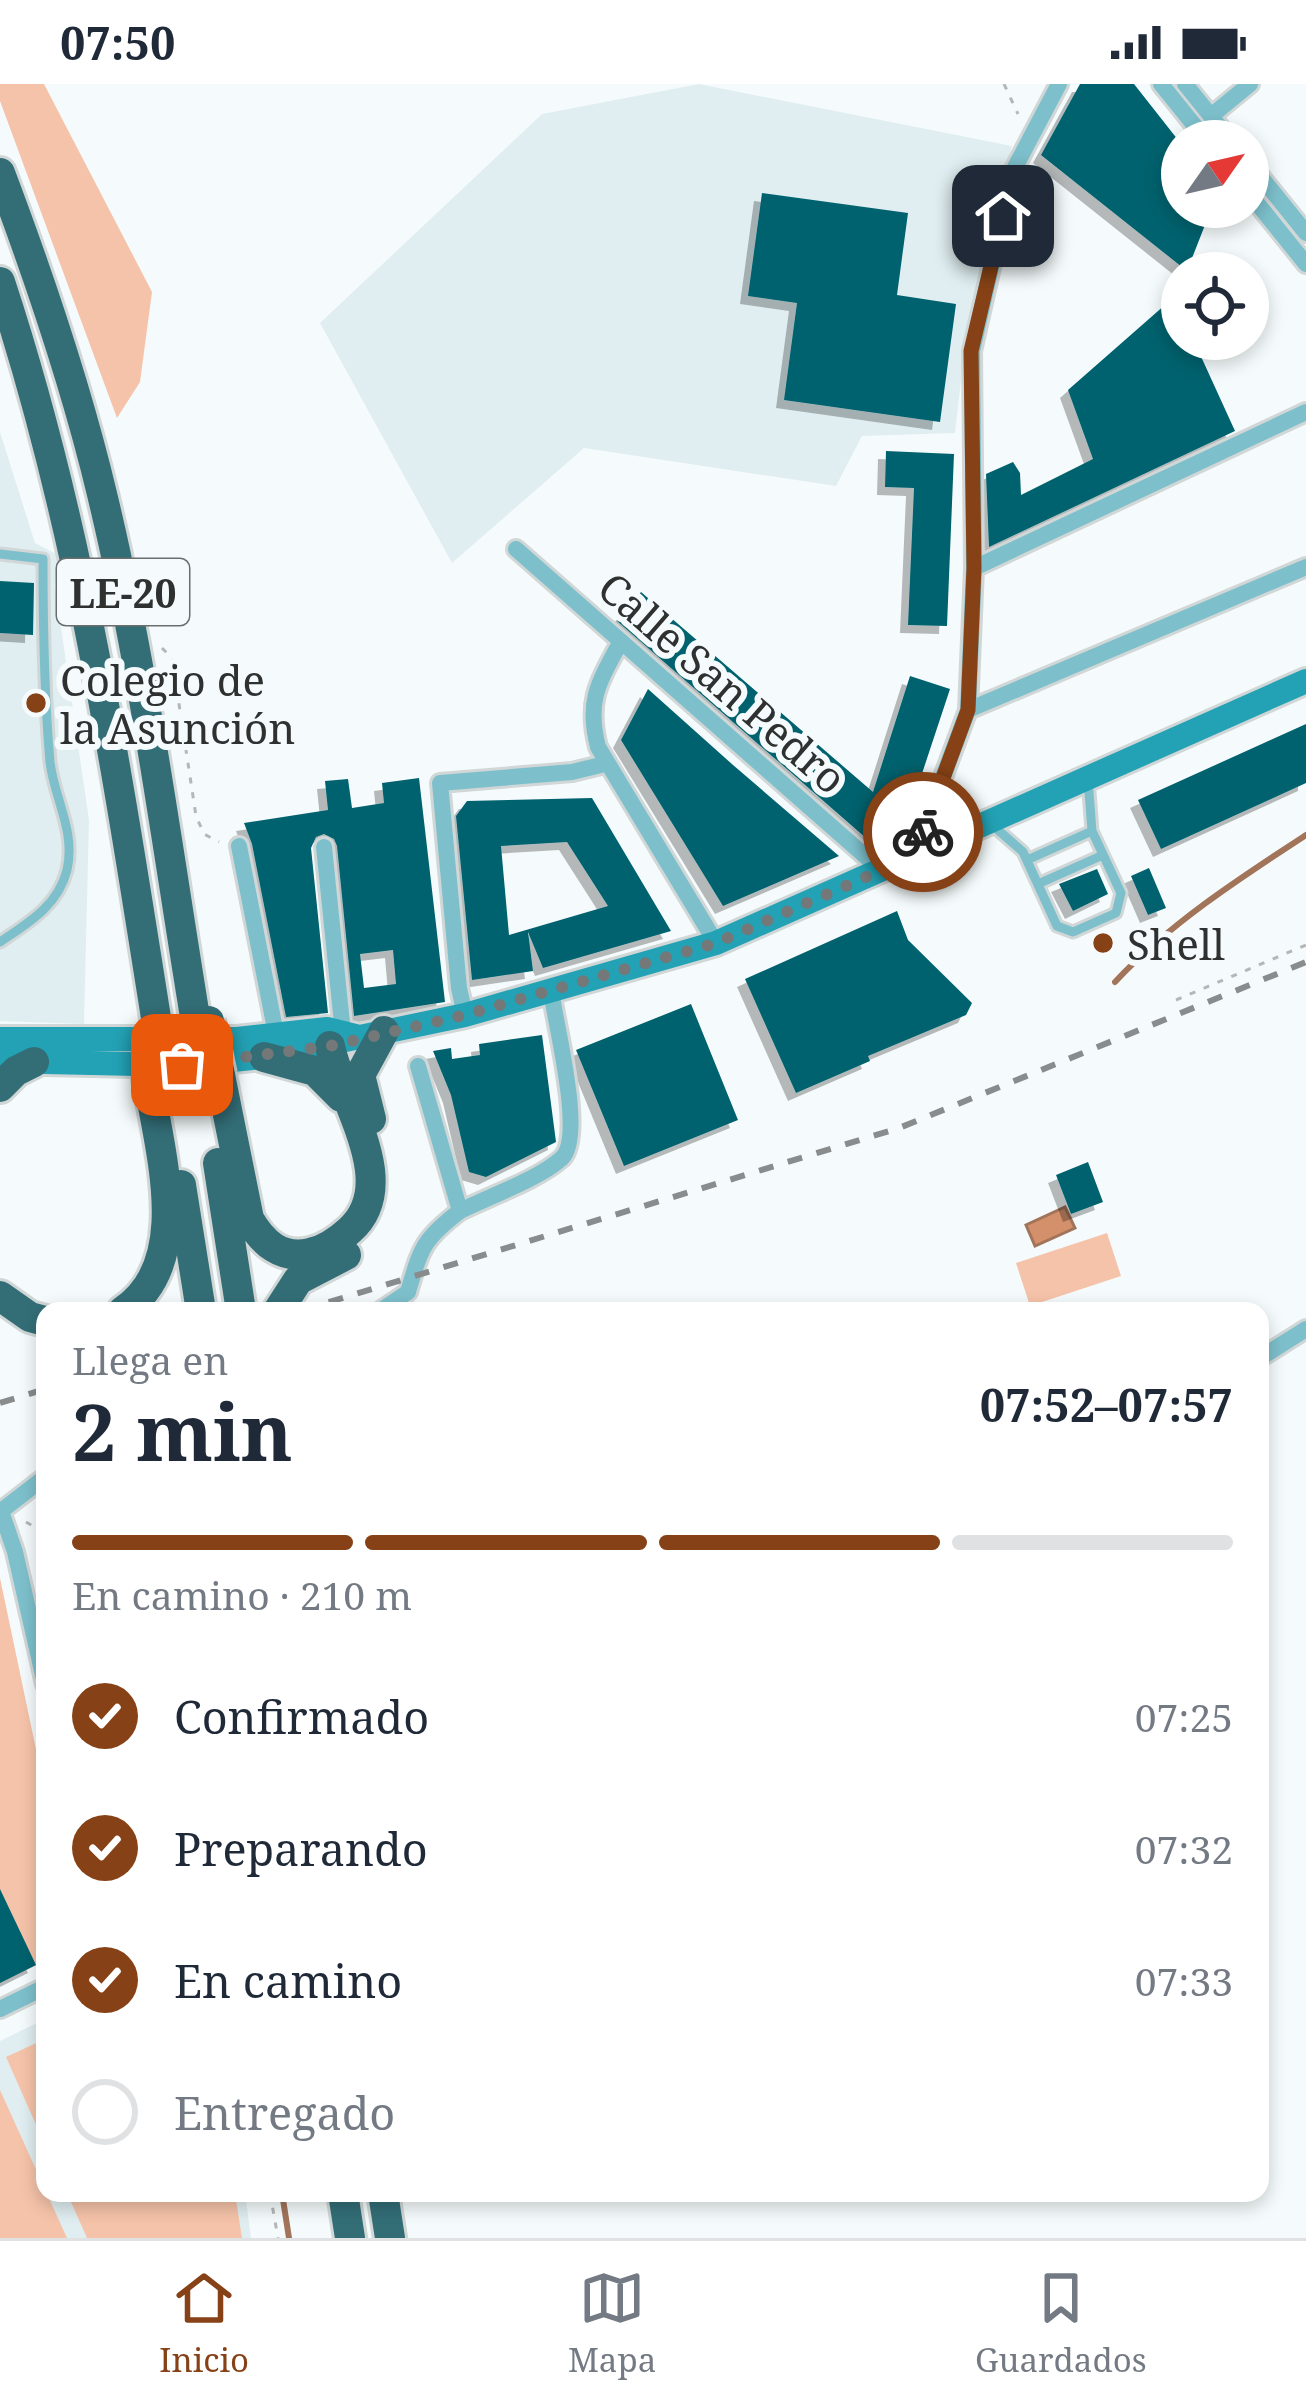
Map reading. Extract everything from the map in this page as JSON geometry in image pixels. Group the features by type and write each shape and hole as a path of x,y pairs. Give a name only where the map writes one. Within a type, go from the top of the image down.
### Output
{"highway":[{"name":"LE-20","path":"0,173 53,320 85,428 125,602 212,1075"},
{"name":"LE-20","path":"0,282 42,417 84,585 100,669 140,1030 156,1078 199,1302"},
{"path":"283,1302 298,1280 357,1248 373,1233 389,1190 389,1166 336,1077 344,1036"},
{"path":"212,1075 249,1219 272,1247 290,1254 309,1253 330,1244 361,1220 373,1184 356,1105 360,1075 344,1036"},
{"path":"270,1046 314,1071 356,1105"},
{"path":"0,1087 34,1062"},
{"path":"212,1075 240,1302"},
{"path":"135,1302 159,1271 167,1241 156,1078"},
{"path":"0,1296 36,1319"},
{"path":"0,1318 36,1333"},
{"path":"344,2202 350,2238"},
{"path":"384,2202 390,2238"}],"main road":[{"path":"0,1060 182,1065 465,1015 716,943 1306,681"},
{"path":"0,1048 112,1049 140,1030"},
{"path":"0,1039 140,1030 270,1046"}],"street":[{"path":"914,856 968,710 974,568 971,351 1013,171 1060,84"},
{"path":"1161,84 1190,120"},
{"path":"1185,84 1214,120"},
{"path":"1211,116 1250,84"},
{"path":"1269,187 1306,232"},
{"path":"1269,218 1306,264"},
{"path":"974,568 1306,412"},
{"name":"Calle San Pedro","path":"516,549 881,870"},
{"path":"968,710 1306,567"},
{"path":"621,641 594,691 591,719 605,764 716,943"},
{"path":"465,1015 440,783 572,772 605,764"},
{"path":"239,846 270,1046"},
{"path":"324,847 344,1036"},
{"path":"393,1302 408,1292 421,1247 430,1234 460,1211 553,1164 569,1149 573,1126 551,990"},
{"path":"418,1066 460,1211"},
{"path":"1269,1353 1306,1330"},
{"path":"36,1484 1,1512 36,1644"},
{"path":"0,2009 36,1991"}],"lane":[{"path":"0,554 43,559 51,768 67,823 69,850 67,871 55,897 39,916 0,942"},
{"path":"990,823 1023,852 1057,926 1073,932 1116,913 1121,893 1092,831 1088,778"},
{"path":"1027,860 1092,831"},
{"path":"1038,884 1103,855"}],"path":[{"path":"1004,84 1016,112 1036,123"},
{"path":"162,648 172,658 196,816 204,834 216,842 239,846"},
{"path":"1176,1000 1306,945"},
{"path":"272,2202 278,2238"}],"shaded area":[{"path":"0,84 44,84 152,292 140,382 117,418 0,101"},
{"path":"699,84 1012,146 967,328 955,433 862,436 836,486 584,448 452,563 320,323 542,114"},
{"name":"Colegio de la Asunción","path":"0,432 35,543 58,555 55,586 89,820 84,1024 0,1021"},
{"path":"1065,1207 1075,1228 1035,1246 1026,1225"},
{"path":"1107,1233 1121,1276 1042,1302 1029,1302 1016,1263"},
{"path":"0,1578 36,1749 36,1965 0,1983"},
{"path":"36,2023 36,2202 246,2202 251,2238 0,2238 0,2041"},
{"path":"36,2043 36,2125 6,2057"},
{"path":"0,2090 36,2170 36,2202 51,2202 67,2238 0,2238"},
{"path":"71,2202 236,2202 242,2238 87,2238"}],"building":[{"path":"1080,84 1134,84 1162,120 1161,228 1204,228 1194,252 1163,252 1041,155"},
{"path":"762,193 908,213 897,295 956,304 940,422 784,400 797,303 748,296"},
{"path":"1161,308 1161,360 1203,360 1235,431 989,547 986,474 1013,462 1020,473 1021,495 1093,459 1068,390"},
{"path":"886,451 954,454 947,626 908,625 914,488 885,487"},
{"path":"0,581 34,583 33,635 0,633"},
{"path":"641,592 873,792 910,676 950,689 903,831 874,845 617,621"},
{"path":"648,689 839,856 723,906 621,740"},
{"path":"1306,724 1306,783 1161,849 1138,800"},
{"path":"419,778 445,1002 354,1016 337,846 324,834 316,837 311,848 328,1013 286,1017 244,823 328,810 325,781 348,779 352,808 384,803 382,783","holes":["393,950 396,984 364,988 360,954"]},
{"path":"592,798 671,931 543,968 528,932 533,971 472,980 456,816 467,801","holes":["567,842 608,906 509,935 501,846"]},
{"path":"1149,868 1166,908 1148,915 1131,876"},
{"path":"1097,869 1108,894 1073,911 1059,884"},
{"path":"897,911 908,940 972,1003 966,1015 868,1056 870,1061 796,1093 745,979"},
{"path":"691,1004 738,1120 624,1166 576,1050"},
{"path":"542,1035 556,1142 486,1177 469,1172 451,1095 433,1051 451,1048 452,1059 480,1055 479,1044"},
{"path":"1088,1162 1103,1202 1071,1214 1056,1175"},
{"path":"0,1889 36,1965 0,1983"}],"waterway":[{"path":"1115,982 1182,921 1306,835"},
{"path":"283,2202 289,2238"}],"railway":[{"path":"329,1302 899,1128 1306,962"},
{"path":"0,1403 36,1392"}],"way so far":[{"path":"182,1065 330,1046 465,1015 716,943 914,856 923,832"}],"place":[{"name":"Colegio de la Asunción","path":"36,703"},
{"name":"Shell","path":"1103,943"}],"route":[{"path":"923,832 968,710 974,568 971,351 1003,216"}]}
